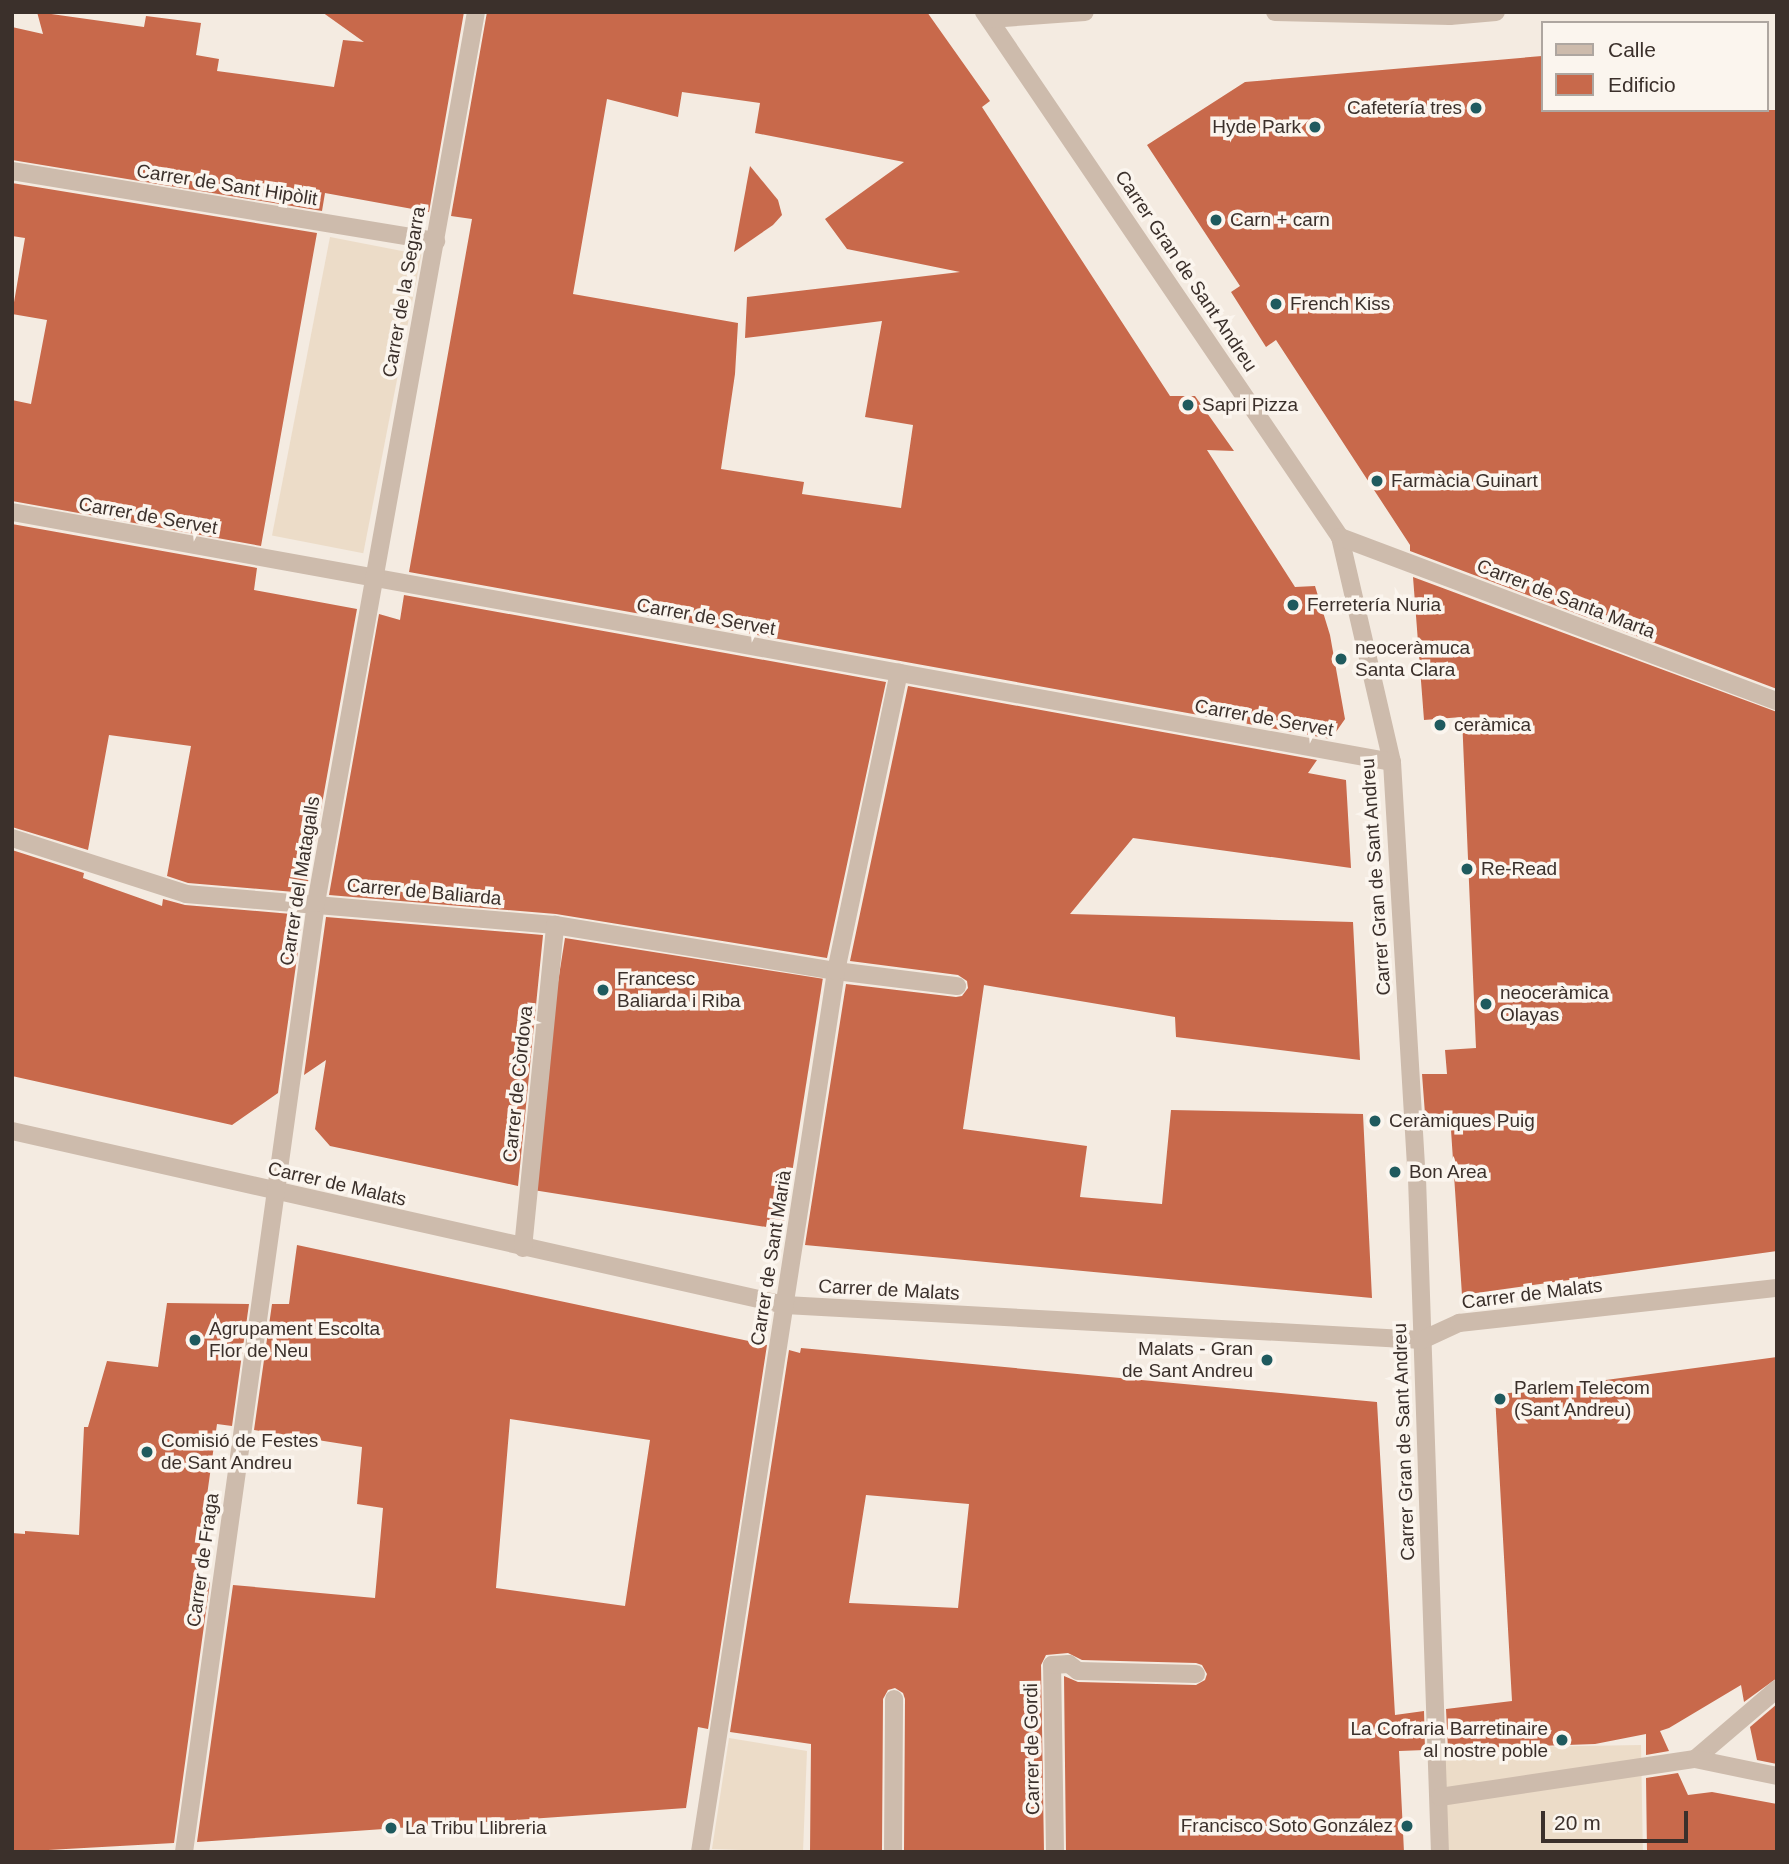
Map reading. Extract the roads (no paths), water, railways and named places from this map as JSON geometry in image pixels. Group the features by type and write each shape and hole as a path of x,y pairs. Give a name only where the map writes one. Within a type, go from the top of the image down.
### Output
{"street":[{"name":"Carrer de la Segarra","path":"374,578 476,12"},
{"path":"987,16 1085,12"},
{"path":"1275,12 1450,16 1496,12"},
{"name":"Carrer Gran de Sant Andreu","path":"987,16 1340,537 1392,762 1417,1178 1440,1852"},
{"name":"Carrer de Sant Hipòlit","path":"12,172 436,241"},
{"name":"Carrer de Servet","path":"12,512 1392,762"},
{"name":"Carrer de Santa Marta","path":"1340,537 1777,701"},
{"name":"Carrer del Matagalls","path":"275,1192 316,903 374,578"},
{"name":"Carrer de Sant Marià","path":"700,1852 836,971 899,673"},
{"name":"Carrer de Baliarda","path":"12,838 186,894 555,925 836,971 957,986"},
{"name":"Carrer de Còrdova","path":"523,1248 555,925"},
{"name":"Carrer de Malats","path":"12,1131 785,1305 1422,1340 1459,1323 1777,1288"},
{"name":"Carrer de Fraga","path":"184,1852 275,1192"},
{"name":"Carrer de Gordi","path":"1055,1852 1052,1665 1069,1664 1078,1671 1196,1674"},
{"path":"1695,1759 1777,1689"},
{"path":"893,1852 894,1699"},
{"path":"1440,1797 1695,1759 1777,1776"}],"place":[{"name":"Cafetería tres","path":"1476,108"},
{"name":"Hyde Park","path":"1315,127"},
{"name":"Carn + carn","path":"1216,220"},
{"name":"French Kiss","path":"1276,304"},
{"name":"Sapri Pizza","path":"1188,405"},
{"name":"Farmàcia Guinart","path":"1377,481"},
{"name":"Ferretería Nuria","path":"1293,605"},
{"name":"neoceràmuca Santa Clara","path":"1341,659"},
{"name":"ceràmica","path":"1440,725"},
{"name":"Re-Read","path":"1467,869"},
{"name":"Francesc Baliarda i Riba","path":"603,990"},
{"name":"neoceràmica Olayas","path":"1486,1004"},
{"name":"Ceràmiques Puig","path":"1375,1121"},
{"name":"Bon Area","path":"1395,1172"},
{"name":"Agrupament Escolta Flor de Neu","path":"195,1340"},
{"name":"Malats - Gran de Sant Andreu","path":"1267,1360"},
{"name":"Parlem Telecom (Sant Andreu)","path":"1500,1399"},
{"name":"Comisió de Festes de Sant Andreu","path":"147,1452"},
{"name":"La Cofraria Barretinaire al nostre poble","path":"1562,1740"},
{"name":"Francisco Soto González","path":"1407,1826"},
{"name":"La Tribu Llibreria","path":"391,1828"}]}
